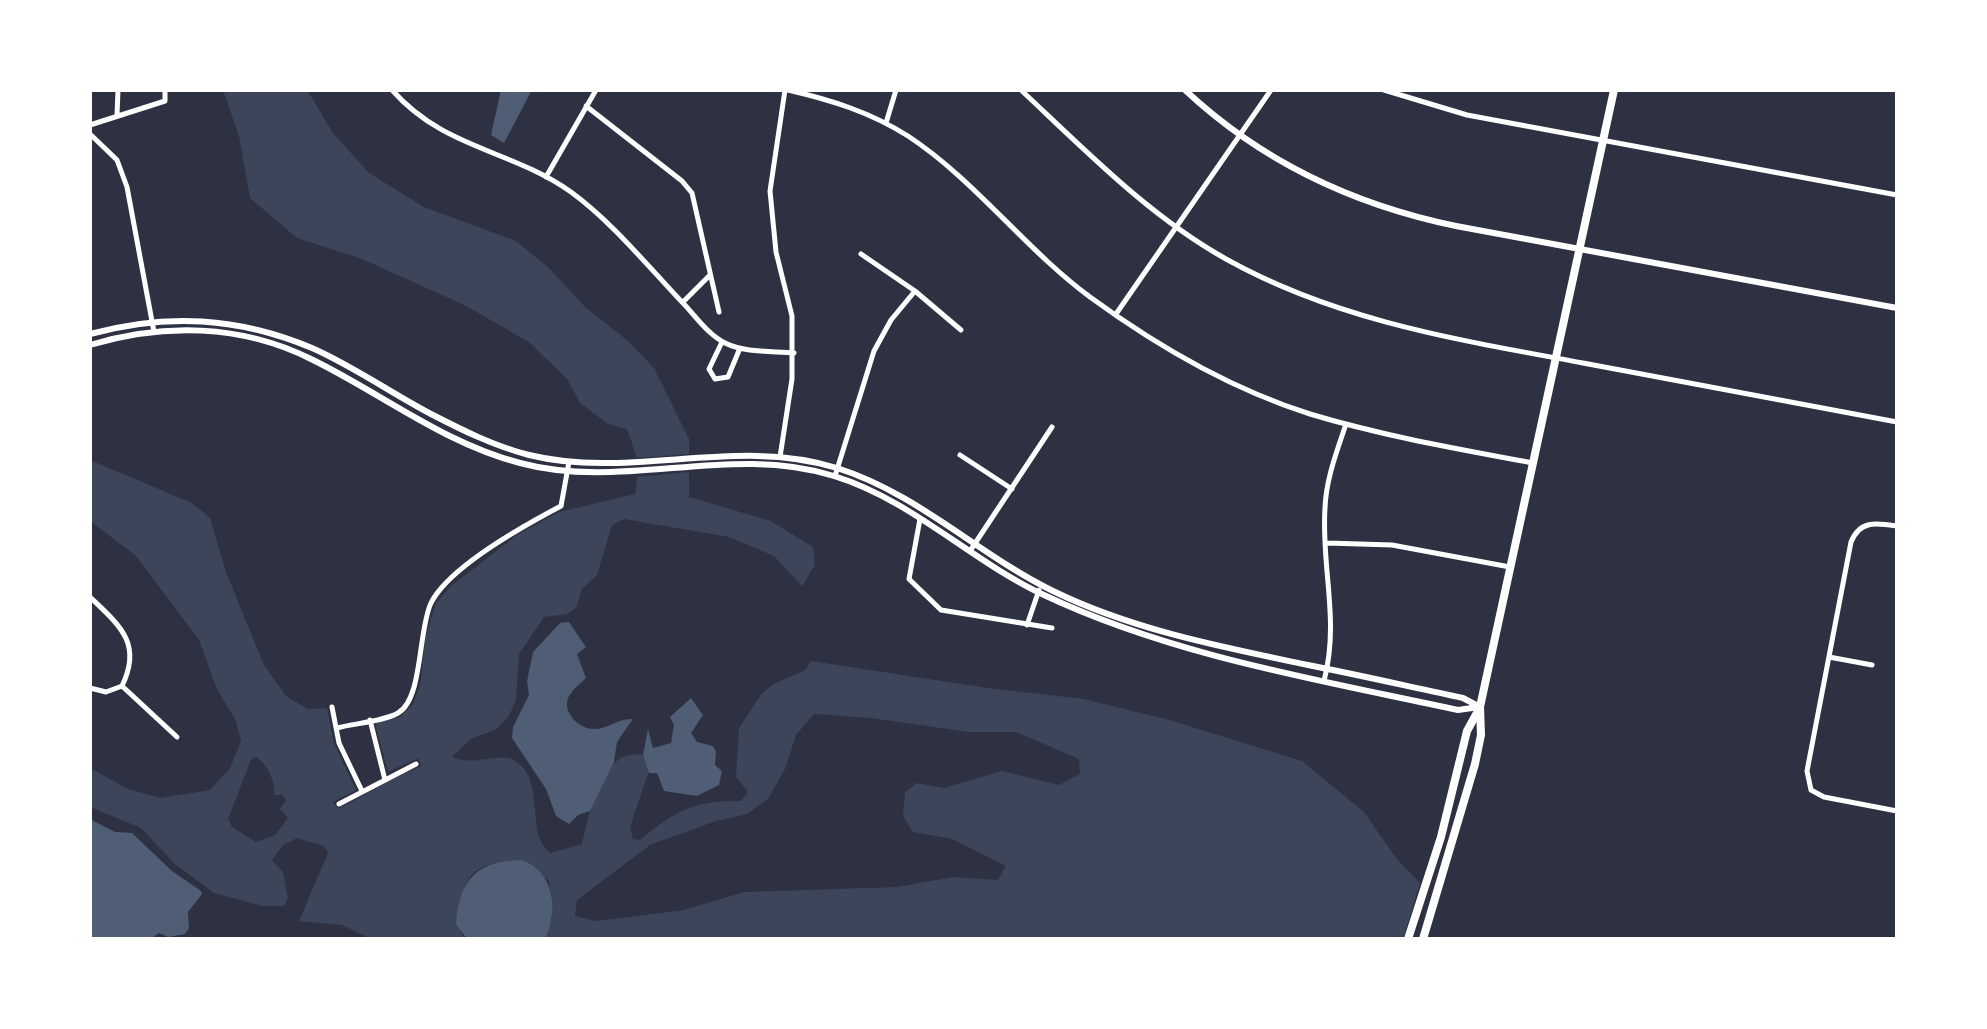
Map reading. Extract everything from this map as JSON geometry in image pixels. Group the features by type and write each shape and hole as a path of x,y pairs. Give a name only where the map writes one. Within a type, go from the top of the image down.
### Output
{"main road":[{"path":"1423,939 1475,764 1481,735 1480,707 1614,90"},
{"path":"1408,939 1441,837 1467,731 1480,707"}],"street":[{"path":"117,115 118,90"},
{"path":"90,124 165,101 165,90"},
{"path":"392,90 407,108 437,130 546,176 600,218 722,342 740,348 794,352"},
{"path":"546,176 596,90"},
{"path":"780,460 794,352 792,316 776,252 770,191 786,90 839,102 886,123 931,153 1058,270 1116,314 1212,374 1346,424 1533,463"},
{"path":"886,123 896,90"},
{"path":"1021,90 1128,188 1176,226 1256,275 1335,308 1402,328 1897,422"},
{"path":"1185,90 1240,135 1299,172 1366,202 1420,218 1897,308"},
{"path":"1116,314 1271,90"},
{"path":"1384,90 1468,116 1897,196"},
{"path":"586,106 692,192 719,312"},
{"path":"90,134 118,160 128,187 154,332"},
{"path":"862,254 915,290 961,330"},
{"path":"682,302 709,276"},
{"path":"836,472 874,351 890,320 915,290"},
{"path":"90,334 152,320 232,323 270,333 314,350 496,444 568,467"},
{"path":"90,346 154,332 193,329 256,338 310,358 455,439 520,464 568,467 716,455 780,460 836,472 890,491 976,543 1040,588 1097,610 1211,645 1463,698 1480,707"},
{"path":"722,342 709,368 715,379 728,377 740,348"},
{"path":"1324,681 1333,623 1324,510 1346,424"},
{"path":"970,551 1052,427"},
{"path":"960,456 1012,489"},
{"path":"338,728 399,712 408,702 416,681 420,636 432,601 448,582 490,548 561,506 568,467"},
{"path":"836,472 1092,617 1324,681 1458,710 1480,707"},
{"path":"920,518 908,572 912,584 941,610 1052,628"},
{"path":"1897,526 1869,524 1860,528 1851,542 1807,771 1811,790 1824,797 1897,811"},
{"path":"1327,544 1392,545 1510,567"},
{"path":"1026,624 1040,588"},
{"path":"90,598 116,622 129,643 128,674 122,686 106,692 90,688"},
{"path":"1829,657 1872,665"},
{"path":"122,686 177,736"},
{"path":"332,707 344,757 362,791"},
{"path":"370,720 385,780"},
{"path":"339,804 416,764"}],"shaded area":[{"path":"223,90 307,90 333,133 369,173 424,207 516,241 654,368 689,439 689,454 637,458 627,429 608,424 580,403 568,380 529,342 464,305 362,259 297,238 250,198 239,136"},
{"path":"501,90 532,90 504,143 491,135"},
{"path":"90,460 192,503 210,518 226,572 264,665 286,696 308,709 327,708 334,744 356,790 333,802 338,809 422,766 418,758 388,772 375,723 400,717 413,704 436,603 451,586 517,535 559,512 635,494 637,477 689,472 689,497 771,521 813,547 815,565 802,586 774,556 729,537 624,519 612,525 597,575 582,589 576,608 567,614 544,617 519,654 516,700 509,716 497,729 471,739 452,757 469,761 508,758 522,766 531,783 539,836 550,853 582,844 599,785 617,761 629,755 643,755 649,771 630,827 633,839 640,840 686,809 741,801 748,792 736,777 739,728 762,693 805,670 811,661 1084,699 1173,721 1302,761 1364,812 1396,858 1420,883 1403,939 545,939 552,918 549,881 522,860 488,865 469,879 461,917 462,935 467,939 371,939 342,925 299,921 328,853 324,846 297,838 283,845 272,860 283,872 288,899 284,906 262,906 214,893 176,865 141,828 90,807 90,768 128,789 161,798 210,790 230,768 241,741 236,721 217,689 199,640 136,556 90,521","holes":["814,714 969,732 1016,732 1079,759 1080,774 1059,785 1002,771 944,788 917,783 905,792 903,816 913,832 952,839 1006,866 998,880 953,877 897,887 744,892 684,910 596,921 575,916 577,900 650,845 747,814 768,799 785,769 796,735","256,757 270,774 274,795 282,795 286,800 280,809 288,818 275,835 256,842 232,827 228,819 251,760"]},
{"path":"569,622 586,647 577,654 586,678 567,702 572,718 594,729 633,719 617,742 614,762 590,811 569,824 556,816 546,789 512,738 513,727 529,695 527,681 533,652 560,623"},
{"path":"691,698 703,715 691,733 697,742 713,746 715,765 722,771 719,785 697,796 664,791 657,773 649,773 643,755 648,729 653,748 671,743 674,725 670,717"},
{"path":"90,819 115,832 132,833 172,871 201,891 188,912 189,928 185,934 168,937 159,933 150,939 90,939"},
{"path":"522,860 541,873 551,893 552,916 545,939 467,939 456,924 467,884 483,868"}]}
